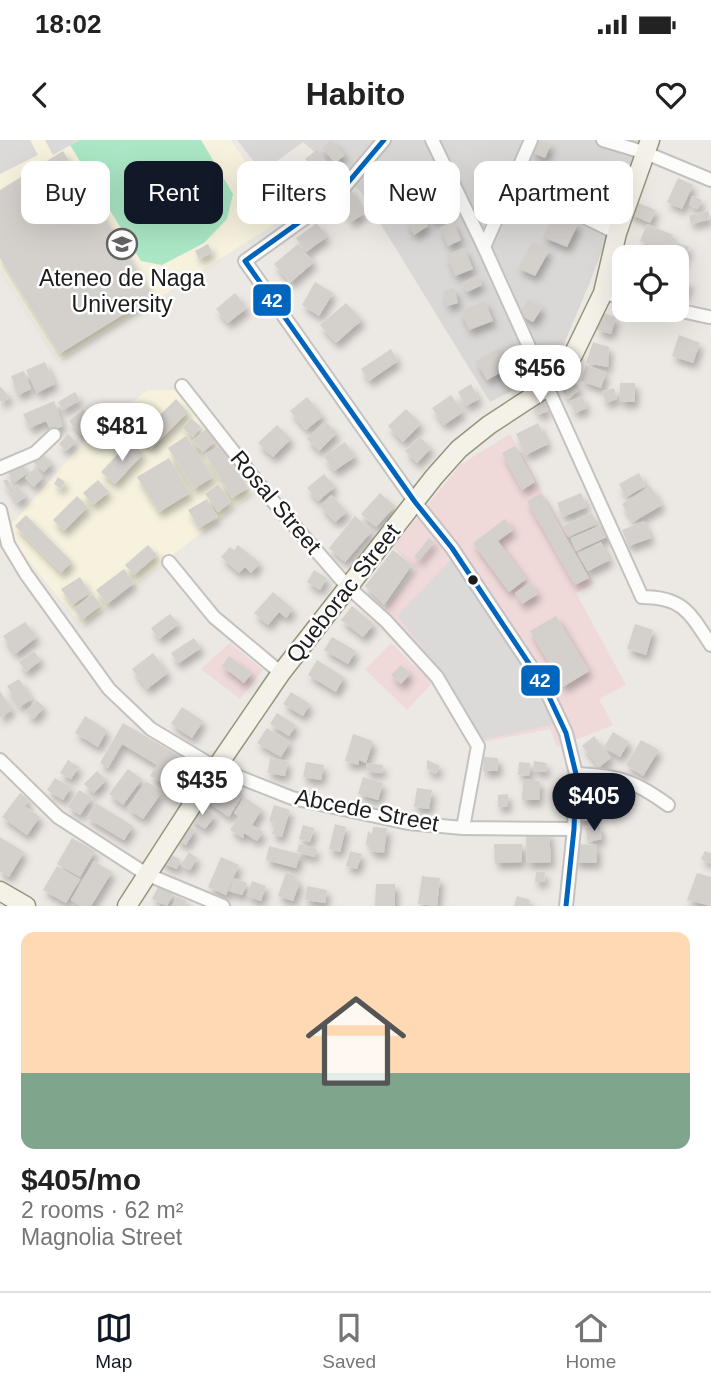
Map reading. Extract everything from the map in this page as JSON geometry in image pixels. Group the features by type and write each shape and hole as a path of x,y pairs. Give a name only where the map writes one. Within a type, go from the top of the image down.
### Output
{"street":[{"path":"384,140 346,185 326,203 245,261 415,502 452,548 544,686 565,733 576,774 566,906"},
{"path":"432,140 484,247 642,597 662,597 676,602 688,613 711,645"},
{"path":"484,247 531,140"},
{"path":"603,140 648,146 711,180"},
{"name":"Queborac Street","path":"127,906 281,673 347,586 459,449 489,425 547,387 573,355 603,293 617,233 648,146"},
{"path":"599,224 617,233"},
{"path":"603,293 612,295"},
{"path":"689,313 709,317"},
{"name":"Rosal Street","path":"182,386 265,492 347,586 386,621 437,677 478,746 463,828"},
{"path":"0,468 35,453 54,435"},
{"name":"Abcede Street","path":"0,510 4,546 109,689 151,729 216,768 292,798 408,822 463,828 573,829"},
{"path":"169,562 214,617 281,673"},
{"path":"0,760 58,817 146,874 223,906"},
{"path":"576,774 624,779 643,787 668,805"},
{"path":"0,891 26,906"}],"shaded area":[{"name":"Ateneo de Naga University","path":"0,140 231,140 245,161 237,161 237,224 275,224 59,361 0,268"},
{"path":"0,140 30,140 38,155 21,161 21,164 0,174"},
{"path":"45,140 80,140 53,155"},
{"path":"237,140 641,140 633,169 633,161 474,161 474,224 612,224 553,370 490,402 381,224 460,224 460,161 364,161 364,197 350,183 350,161 325,161 303,142 277,161 253,161"},
{"path":"148,390 178,390 256,490 82,626 5,532 93,431"},
{"path":"510,434 594,584 576,593 626,685 599,699 613,725 557,747 550,729 472,744 434,682 374,622 416,569 393,547 460,465"},
{"path":"451,559 532,678 555,724 481,740 448,680 397,616"},
{"path":"230,643 263,670 240,699 201,669"},
{"path":"391,643 432,683 407,710 365,669"}],"green space":[{"path":"80,140 201,140 213,161 124,161 124,224 222,224 204,243 162,265 141,261 110,210 110,161 80,161 70,145"},
{"path":"223,177 233,194 227,219 223,223"}],"building":[{"path":"331,140 345,155 333,161 322,148"},
{"path":"536,140 551,144 545,158 531,152"},
{"path":"317,150 326,161 306,161 305,159"},
{"path":"63,151 69,161 47,161"},
{"path":"21,177 21,224 108,224 153,296 59,354 0,258 0,190"},
{"path":"678,178 693,185 682,209 667,202"},
{"path":"350,188 364,214 351,222 350,220"},
{"path":"692,196 702,200 698,209 689,205"},
{"path":"633,201 656,210 650,223 633,215"},
{"path":"708,211 710,219 691,224 689,215"},
{"path":"316,224 327,237 306,252 296,238"},
{"path":"408,224 427,224 428,226 414,235"},
{"path":"454,224 461,240 448,246 440,228"},
{"path":"549,224 578,224 567,247 543,237"},
{"path":"647,224 673,235 671,240 684,245 651,245 640,241"},
{"path":"533,242 549,251 535,276 518,268"},
{"path":"208,244 212,252 199,259 195,251"},
{"path":"298,244 314,262 290,283 274,264"},
{"path":"464,248 473,269 455,276 447,255"},
{"path":"477,276 482,285 467,292 462,283"},
{"path":"315,282 333,293 319,316 302,305"},
{"path":"454,288 458,303 447,306 443,291"},
{"path":"235,293 247,308 228,323 216,309"},
{"path":"528,299 542,308 533,322 519,314"},
{"path":"485,301 493,321 469,330 461,311"},
{"path":"346,303 362,320 336,343 320,325"},
{"path":"602,313 612,316 612,322 615,322 611,334 597,330"},
{"path":"679,335 700,343 693,363 672,356"},
{"path":"593,342 609,347 608,367 586,363"},
{"path":"499,348 509,368 487,380 476,361"},
{"path":"391,349 398,361 369,381 361,369"},
{"path":"45,362 55,384 37,393 26,370"},
{"path":"586,365 606,372 601,388 581,381"},
{"path":"24,371 31,389 18,395 11,376"},
{"path":"574,381 580,389 568,399 562,391"},
{"path":"620,383 635,383 635,402 620,402"},
{"path":"471,384 479,399 466,406 458,392"},
{"path":"0,386 10,397 2,403 0,400"},
{"path":"614,388 617,399 606,403 602,392"},
{"path":"75,392 80,400 63,410 58,402"},
{"path":"451,395 463,412 444,425 432,408"},
{"path":"541,395 548,411 538,415 531,400"},
{"path":"582,396 587,408 575,413 570,401"},
{"path":"307,397 323,416 306,430 290,411"},
{"path":"176,399 188,412 151,449 138,437"},
{"path":"54,401 63,426 51,431 46,421 30,428 23,414"},
{"path":"83,409 88,415 91,412 98,421 81,435 69,421"},
{"path":"406,409 421,424 403,442 388,426"},
{"path":"191,418 201,427 193,437 182,428"},
{"path":"325,421 337,433 319,451 307,439"},
{"path":"538,423 548,444 526,455 516,434"},
{"path":"277,425 291,439 273,457 258,443"},
{"path":"206,429 216,441 203,452 192,441"},
{"path":"68,434 76,442 66,451 59,444"},
{"path":"186,436 213,477 194,489 168,448"},
{"path":"420,437 431,448 417,463 405,451"},
{"path":"130,441 143,454 115,484 101,472"},
{"path":"345,442 355,457 334,471 324,456"},
{"path":"221,445 248,488 232,498 205,454"},
{"path":"515,446 535,482 522,490 502,453"},
{"path":"41,452 52,463 44,472 32,461"},
{"path":"169,458 190,493 159,512 137,477"},
{"path":"20,461 28,473 15,482 6,470"},
{"path":"35,468 43,477 34,487 25,478"},
{"path":"639,473 646,486 626,497 619,484"},
{"path":"324,474 335,487 318,501 307,488"},
{"path":"58,477 65,482 61,489 54,484"},
{"path":"7,479 13,489 18,485 26,497 17,503 3,481"},
{"path":"98,480 109,492 93,505 83,493"},
{"path":"218,484 231,502 218,512 205,494"},
{"path":"650,486 662,505 633,522 622,504"},
{"path":"380,493 395,506 376,527 361,514"},
{"path":"541,493 589,578 575,585 527,501"},
{"path":"581,493 587,507 563,517 557,503"},
{"path":"331,495 347,512 335,522 320,506"},
{"path":"77,496 88,507 64,531 53,520"},
{"path":"207,499 218,517 199,528 188,510"},
{"path":"592,513 597,524 568,537 563,526"},
{"path":"26,515 72,562 61,573 15,526"},
{"path":"355,516 372,531 345,562 329,548"},
{"path":"505,519 513,530 498,541 526,579 509,592 473,543"},
{"path":"644,521 651,538 629,546 622,530"},
{"path":"606,523 611,535 576,551 571,538"},
{"path":"429,538 434,542 419,560 414,557"},
{"path":"601,542 610,560 588,571 578,553"},
{"path":"148,545 157,555 134,575 125,565"},
{"path":"238,545 260,563 251,573 245,567 239,573 221,557 230,547 234,550"},
{"path":"393,550 412,565 384,605 365,586"},
{"path":"124,569 134,583 107,604 96,590"},
{"path":"314,570 327,578 320,590 307,582"},
{"path":"80,577 90,593 72,605 61,589"},
{"path":"530,582 538,594 522,604 515,593"},
{"path":"273,592 293,609 286,618 279,612 268,625 254,613"},
{"path":"92,594 101,605 82,620 74,609"},
{"path":"352,606 374,624 363,637 341,620"},
{"path":"170,614 179,624 159,639 151,628"},
{"path":"556,616 589,671 563,687 530,631"},
{"path":"25,622 37,637 15,654 3,636"},
{"path":"635,624 653,630 646,655 627,649"},
{"path":"332,637 356,651 348,664 324,650"},
{"path":"194,638 201,648 177,662 171,653"},
{"path":"34,651 41,660 26,672 19,662"},
{"path":"153,653 168,673 147,689 132,669"},
{"path":"229,656 252,673 244,683 222,666"},
{"path":"317,660 344,677 336,692 308,675"},
{"path":"401,665 410,674 401,684 391,675"},
{"path":"19,679 32,699 20,707 7,686"},
{"path":"0,691 12,710 0,718"},
{"path":"291,692 310,704 303,716 283,704"},
{"path":"36,700 44,707 34,719 26,712"},
{"path":"182,707 203,721 192,738 171,724"},
{"path":"277,713 296,725 289,736 270,724"},
{"path":"85,716 107,730 98,747 75,733"},
{"path":"123,723 183,758 167,786 150,776 157,765 122,744 108,768 100,763"},
{"path":"267,728 290,742 281,757 257,743"},
{"path":"613,732 629,742 620,757 604,747"},
{"path":"353,734 373,741 366,763 359,760 358,765 345,761"},
{"path":"594,736 611,758 599,767 582,746"},
{"path":"641,740 659,750 643,776 626,765"},
{"path":"484,757 498,758 498,771 483,771"},
{"path":"270,758 288,761 285,776 268,773"},
{"path":"68,760 79,767 71,779 60,773"},
{"path":"427,760 440,766 436,774 427,769"},
{"path":"534,761 547,763 546,772 533,770"},
{"path":"306,762 324,765 321,780 303,777"},
{"path":"519,762 530,763 529,776 518,775"},
{"path":"367,763 383,765 382,773 366,771"},
{"path":"128,769 142,779 123,805 109,794"},
{"path":"97,771 106,780 94,793 84,784"},
{"path":"363,777 383,783 378,800 358,794"},
{"path":"55,778 71,787 63,800 47,790"},
{"path":"523,779 540,781 539,800 522,800"},
{"path":"146,781 162,792 143,819 127,808"},
{"path":"211,784 225,793 230,785 243,794 229,817 202,798"},
{"path":"605,785 606,802 590,803 589,786"},
{"path":"417,788 432,790 429,809 414,807"},
{"path":"79,790 92,798 80,815 68,807"},
{"path":"20,793 29,800 25,806 40,817 27,835 2,817"},
{"path":"508,794 508,806 498,807 498,795"},
{"path":"244,797 262,809 252,825 263,832 257,841 244,833 243,838 230,830 239,816 234,813"},
{"path":"588,802 588,821 577,821 577,803"},
{"path":"96,803 133,826 124,840 87,818"},
{"path":"199,805 215,816 205,829 189,818"},
{"path":"274,805 290,810 282,837 272,834 275,823 269,821"},
{"path":"184,823 195,830 186,845 176,839"},
{"path":"335,824 346,827 340,852 329,849"},
{"path":"599,824 602,839 588,842 585,827"},
{"path":"303,825 314,828 310,842 299,839"},
{"path":"373,827 387,828 384,853 369,851 372,846 366,845 368,831 372,834"},
{"path":"549,832 551,862 527,863 526,833"},
{"path":"0,837 24,852 9,877 0,871"},
{"path":"72,838 95,851 80,877 57,864"},
{"path":"299,844 317,849 314,857 297,852"},
{"path":"494,844 522,844 522,862 495,863"},
{"path":"575,844 597,845 597,863 574,862"},
{"path":"269,846 300,854 296,868 266,860"},
{"path":"350,851 362,854 357,869 346,866"},
{"path":"705,851 711,853 711,864 701,859"},
{"path":"164,852 180,859 177,869 160,862"},
{"path":"189,852 197,858 190,870 181,865"},
{"path":"221,857 239,865 226,895 208,887"},
{"path":"94,861 112,872 91,906 81,906 71,900"},
{"path":"57,866 80,879 66,903 43,890"},
{"path":"286,872 296,876 294,880 300,882 293,901 278,896"},
{"path":"536,872 545,872 544,882 535,882"},
{"path":"697,873 711,877 711,906 687,900"},
{"path":"422,876 440,878 437,906 418,904"},
{"path":"234,878 247,883 242,895 229,891"},
{"path":"252,881 266,886 261,901 247,896"},
{"path":"376,884 395,884 395,906 375,906"},
{"path":"159,885 174,893 167,906 152,899"},
{"path":"307,886 327,890 325,903 305,900"},
{"path":"177,896 187,901 184,906 172,906"},
{"path":"517,896 530,900 528,906 514,906"}],"transit line":[{"name":"42","path":"384,140 346,185 326,203 245,261 415,502 452,548 544,686 566,733 576,774 574,829 566,906"}],"place":[{"name":"Ateneo de Naga University","path":"122,244"}]}
